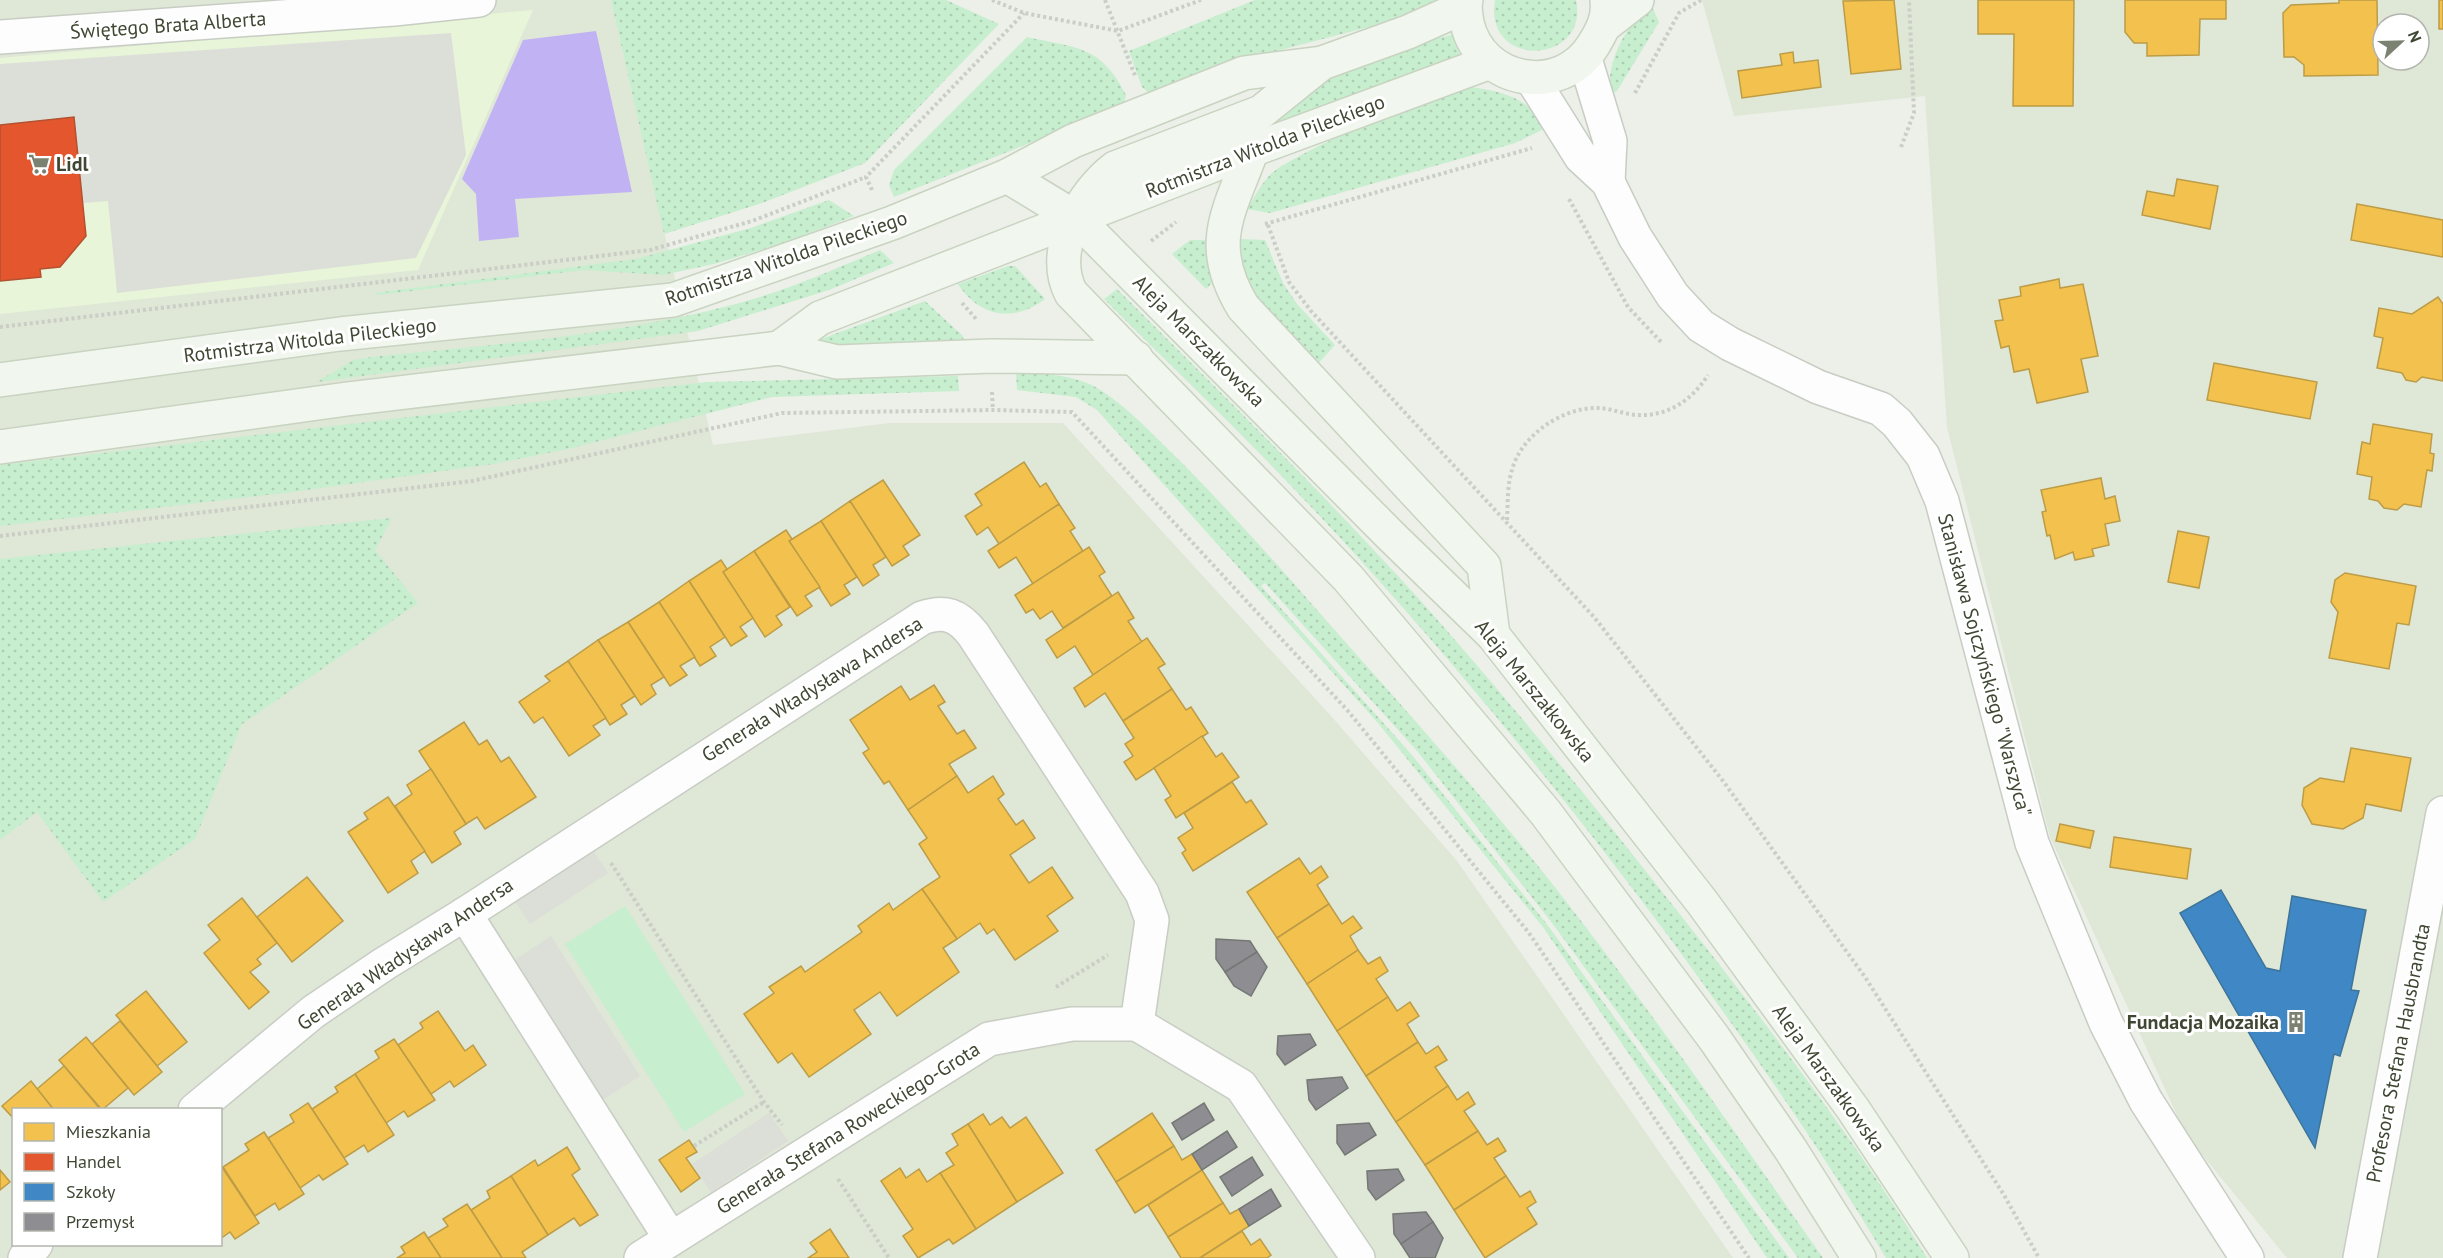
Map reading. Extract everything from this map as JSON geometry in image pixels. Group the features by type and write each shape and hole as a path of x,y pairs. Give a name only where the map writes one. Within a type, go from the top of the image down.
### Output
{"main road":[{"path":"1465,3 1471,37 1490,62 1510,73 1532,78 1561,74 1586,59 1606,13 1637,0"},
{"name":"Rotmistrza Witolda Pileckiego","path":"0,380 347,333 673,300 892,223 1007,176 1072,141 1244,73 1322,63 1408,32 1465,3"},
{"name":"Rotmistrza Witolda Pileckiego","path":"779,348 820,318 1252,150 1490,62"},
{"path":"1322,63 1261,112 1115,168 1086,197 1076,218 1063,258 1066,282 1071,293 1348,578 1545,812 1714,1038 1791,1150 1859,1258"},
{"path":"1252,150 1222,238 1229,283 1243,307 1484,566 1493,634"},
{"name":"Aleja Marszałkowska","path":"1007,176 1076,218 1391,536 1493,634 1702,902 1853,1109 1952,1258"},
{"name":"Rotmistrza Witolda Pileckiego","path":"0,447 335,401 779,348 837,362 991,356 1136,358"}],"street":[{"name":"Świętego Brata Alberta","path":"0,37 394,9 479,0"},
{"path":"1586,59 1610,141 1608,182"},
{"name":"Stanisława Sojczyńskiego \"Warszyca\"","path":"1532,78 1581,157 1608,182 1647,257 1673,296 1701,326 1730,344 1818,387 1881,409 1897,423 1923,456 1942,501 2036,853 2106,1023 2146,1101 2247,1258"},
{"name":"Generała Władysława Andersa","path":"197,1108 313,1012 384,964 922,618 945,613 961,620 973,634 1142,892 1152,920 1137,1024"},
{"name":"Profesora Stefana Hausbrandta","path":"2360,1258 2443,813"},
{"path":"465,914 671,1239"},
{"name":"Generała Stefana Roweckiego-Grota","path":"641,1258 989,1039 1072,1024 1137,1024"},
{"path":"1137,1024 1241,1086 1358,1258"},
{"path":"25,1258 35,1246"}],"path":[{"path":"992,0 1024,13 1118,31 1201,0"},
{"path":"1105,0 1137,80"},
{"path":"1630,101 1679,13 1701,0"},
{"path":"1901,147 1914,114 1909,0"},
{"path":"0,327 650,250 752,221 866,177 1024,13"},
{"path":"1259,224 1268,225 1539,145"},
{"path":"866,177 875,197"},
{"path":"1157,237 1178,221"},
{"path":"1268,225 1289,282 1311,311 1594,617 1723,781 1865,977 2004,1195 2040,1258"},
{"path":"961,302 981,324"},
{"path":"1507,521 1512,468 1520,451 1544,426 1579,410 1599,408 1636,415 1669,410 1686,402 1698,391 1708,375"},
{"path":"0,537 471,481 782,413 993,410 1072,412 1348,711 1529,933 1749,1258"},
{"path":"591,831 765,1101 785,1128"},
{"path":"1053,989 1111,953"},
{"path":"694,1146 765,1101"},
{"path":"835,1175 889,1258"}],"shaded area":[{"path":"0,0 611,0 713,445 890,423 1063,423 1331,716 1457,861 1733,1258 0,1258"},
{"path":"611,0 946,0 999,24 865,163 762,203 664,234"},
{"path":"1255,0 1436,0 1407,17 1258,56 1150,94 1142,87 1129,51"},
{"path":"1495,0 1576,0 1576,22 1568,37 1553,47 1536,51 1519,48 1505,39 1496,23"},
{"path":"1702,0 2443,0 2443,1258 2287,1258 2186,1135 2050,837 1947,427 1925,96 1734,116"},
{"path":"1650,2 1659,22 1617,91 1610,95 1611,69 1619,45"},
{"path":"533,10 418,270 0,314 0,58"},
{"path":"596,31 632,192 515,199 519,237 479,241 476,194 462,179 523,40"},
{"path":"451,33 466,155 416,258 117,293 108,201 83,203 74,117 0,125 0,64"},
{"path":"1454,34 1460,56 1183,161 1295,103 1337,73 1380,54"},
{"path":"1027,37 1073,47 1097,58 1107,66 1126,95 1123,106 894,197 889,185 894,170"},
{"path":"1469,87 1494,91 1514,98 1532,109 1550,126 1515,143 1270,213 1247,209 1270,175 1284,165 1334,139 1398,111"},
{"path":"829,200 854,216 784,243 714,264 663,275 584,270 379,295 375,293 636,259 751,228"},
{"path":"1240,239 1265,240 1283,283 1297,304 1335,345 1315,367 1276,328 1244,277"},
{"path":"1190,240 1206,240 1206,257 1213,282 1206,289 1172,254"},
{"path":"880,250 894,263 829,290 698,331 317,382 353,360 555,338 691,315 773,293"},
{"path":"1008,266 1015,266 1045,299 1021,311 1009,314 998,313 976,304 958,284"},
{"path":"1117,289 1345,520 1454,638 1522,718 1654,881 1781,1045 1871,1171 1927,1258 1886,1258 1834,1174 1752,1052 1666,933 1540,770 1407,612 1315,511 1104,299"},
{"path":"925,301 963,336 964,342 839,349 820,345 818,340"},
{"path":"1016,372 1048,374 1079,380 1110,396 1194,475 1245,529 1432,740 1550,881 1655,1020 1823,1258 1798,1258 1552,923 1418,752 1265,583 1261,586 1412,755 1546,923 1789,1258 1767,1258 1543,927 1378,723 1097,410 1076,397 1017,390"},
{"path":"958,376 959,391 772,397 568,449 493,464 285,493 0,526 0,465 707,382"},
{"path":"392,518 375,550 418,603 242,724 195,839 103,902 37,812 0,840 0,559"},
{"path":"592,849 608,873 530,924 514,900"},
{"path":"625,906 745,1094 684,1132 565,944"},
{"path":"551,936 640,1076 602,1100 513,961"},
{"path":"769,1113 788,1141 711,1192 692,1164"}],"building: Mieszkania":[{"path":"1894,0 1901,69 1851,74 1843,1"},
{"path":"1978,0 2074,0 2073,106 2013,106 2014,34 1978,34"},
{"path":"2125,0 2226,0 2226,19 2200,19 2199,55 2147,56 2147,43 2134,43 2125,32"},
{"path":"2339,0 2377,0 2377,12 2371,12 2371,72 2378,72 2378,75 2304,76 2304,65 2294,57 2284,57 2283,13 2291,5 2339,3"},
{"path":"2439,0 2443,0 2443,29 2439,29"},
{"path":"1793,52 1794,63 1818,60 1821,87 1742,98 1738,71 1782,65 1780,54"},
{"path":"2177,179 2218,186 2210,229 2142,215 2147,191 2174,196"},
{"path":"2357,204 2443,220 2443,257 2351,240"},
{"path":"2059,279 2060,288 2083,284 2098,356 2081,359 2088,392 2037,403 2029,369 2014,372 2009,346 2001,348 1995,321 2003,320 1999,300 2021,296 2020,287"},
{"path":"2438,297 2443,304 2443,381 2422,377 2416,382 2406,380 2402,373 2377,368 2383,338 2374,336 2379,308 2412,314"},
{"path":"2214,363 2317,382 2310,419 2207,400"},
{"path":"2373,424 2432,434 2430,453 2434,454 2432,471 2427,470 2421,507 2404,504 2397,510 2384,508 2378,501 2369,499 2372,477 2357,474 2362,442 2370,444"},
{"path":"1024,462 1040,487 1046,483 1059,504 999,544 988,527 977,535 965,516 982,505 975,494"},
{"path":"2101,478 2105,499 2115,496 2120,521 2105,524 2109,545 2092,549 2094,556 2075,560 2073,552 2055,559 2042,512 2046,511 2041,490"},
{"path":"883,480 920,535 903,546 909,555 892,566 850,501"},
{"path":"850,501 886,557 873,565 879,575 863,586 821,521"},
{"path":"1059,504 1075,528 1070,531 1083,551 1033,584 1016,557 999,568 988,551"},
{"path":"821,521 857,577 844,585 850,594 831,606 789,541"},
{"path":"786,530 792,539 789,541 820,587 805,596 812,606 797,616 754,551"},
{"path":"2178,531 2209,537 2199,588 2168,582"},
{"path":"1089,547 1105,572 1099,576 1112,596 1063,628 1052,611 1040,619 1033,609 1026,613 1015,595"},
{"path":"754,551 790,607 776,616 782,625 765,637 723,572"},
{"path":"721,560 727,569 723,572 753,618 740,627 747,636 731,646 689,581"},
{"path":"2345,573 2416,586 2409,625 2397,623 2389,669 2329,658 2338,612 2331,602 2335,580"},
{"path":"689,581 725,637 710,647 716,656 700,666 659,602"},
{"path":"1118,592 1134,618 1128,621 1142,642 1093,675 1075,646 1057,658 1046,640"},
{"path":"659,602 695,657 680,666 687,675 670,686 628,622"},
{"path":"628,622 664,677 651,685 656,694 641,705 598,640"},
{"path":"1147,638 1165,664 1158,668 1172,689 1123,721 1105,693 1085,707 1074,688"},
{"path":"598,640 635,696 621,705 627,714 610,725 568,661"},
{"path":"568,661 606,718 593,726 600,735 569,756 543,717 534,723 519,702 550,681 545,676"},
{"path":"934,685 945,702 938,706 957,734 964,730 976,748 949,764 957,776 908,810 889,781 884,784 863,753 869,749 850,720 901,686 910,700"},
{"path":"1172,689 1186,710 1191,707 1208,733 1136,780 1124,762 1133,756 1125,744 1134,738 1123,721"},
{"path":"464,722 479,745 487,740 501,762 509,757 536,797 485,829 477,817 466,824 419,751"},
{"path":"1202,736 1216,757 1222,753 1239,777 1176,818 1165,800 1171,796 1154,768"},
{"path":"2351,748 2411,758 2401,811 2366,804 2363,818 2343,829 2312,824 2302,805 2304,788 2320,778 2344,782"},
{"path":"431,769 466,824 454,832 461,844 432,863 395,806 412,794 407,785"},
{"path":"957,776 968,793 993,776 1004,794 998,799 1016,825 1023,820 1035,838 1010,855 1029,883 1052,867 1073,898 1047,916 1058,931 1015,960 994,929 987,934 980,923 957,939 922,889 940,877 919,844 927,838 908,810"},
{"path":"1232,782 1246,803 1251,800 1267,824 1193,871 1182,853 1186,850 1178,838 1193,828 1184,813"},
{"path":"388,797 425,851 411,861 418,873 388,893 348,832 368,819 364,813"},
{"path":"2060,824 2094,831 2090,848 2056,841"},
{"path":"2114,837 2191,849 2187,879 2110,867"},
{"path":"1299,858 1310,874 1321,866 1328,877 1317,885 1329,904 1277,938 1247,892"},
{"path":"307,877 343,921 292,962 257,917"},
{"path":"922,889 957,939 943,948 959,972 897,1016 880,992 854,1010 871,1034 809,1077 792,1053 778,1063 744,1014 774,993 769,987 801,966 805,972 862,932 858,926 889,903 893,910"},
{"path":"242,898 277,943 257,959 261,964 250,972 269,992 249,1009 204,953 220,940 208,925"},
{"path":"1329,904 1342,924 1353,916 1362,928 1350,936 1358,950 1307,984 1277,938"},
{"path":"1358,950 1368,964 1380,957 1388,971 1376,979 1388,997 1337,1031 1307,984"},
{"path":"146,991 187,1042 157,1066 116,1015"},
{"path":"1388,997 1397,1011 1410,1002 1419,1016 1407,1024 1418,1042 1366,1076 1337,1031"},
{"path":"438,1011 465,1051 473,1045 486,1065 454,1087 450,1081 431,1094 398,1045 423,1028 420,1023"},
{"path":"120,1021 162,1072 134,1095 92,1044"},
{"path":"86,1037 128,1088 104,1108 100,1108 59,1060"},
{"path":"394,1039 435,1100 408,1117 404,1111 386,1123 355,1074 379,1058 375,1051"},
{"path":"1418,1042 1426,1054 1438,1046 1447,1060 1435,1067 1448,1086 1396,1122 1366,1076"},
{"path":"64,1066 99,1108 52,1108 37,1089"},
{"path":"355,1074 394,1135 368,1152 364,1145 344,1158 312,1109 338,1092 335,1087"},
{"path":"31,1081 52,1108 12,1108 12,1117 2,1106"},
{"path":"1448,1086 1457,1100 1468,1092 1475,1104 1464,1111 1478,1131 1425,1165 1396,1122"},
{"path":"308,1103 348,1164 323,1180 319,1175 300,1188 268,1138 294,1122 290,1115"},
{"path":"1152,1113 1174,1146 1116,1182 1096,1150"},
{"path":"983,1114 990,1125 1002,1117 1010,1128 1026,1117 1063,1173 1017,1202 968,1124"},
{"path":"968,1124 1017,1202 976,1229 940,1173 954,1165 946,1153 958,1145 952,1134"},
{"path":"1478,1131 1487,1145 1498,1138 1506,1151 1494,1158 1506,1176 1454,1210 1425,1165"},
{"path":"264,1132 304,1194 279,1210 275,1203 255,1216 223,1167 249,1150 245,1144"},
{"path":"689,1140 697,1152 686,1158 700,1178 681,1192 659,1160"},
{"path":"1174,1146 1182,1160 1192,1154 1202,1170 1135,1213 1116,1182"},
{"path":"567,1147 580,1169 572,1175 598,1215 580,1226 574,1218 548,1235 511,1176 535,1160 538,1166"},
{"path":"222,1167 259,1223 235,1239 230,1232 222,1238"},
{"path":"900,1168 906,1178 919,1169 927,1182 940,1173 976,1229 953,1244 949,1239 918,1258 903,1236 913,1229 881,1181"},
{"path":"0,1170 10,1182 0,1190"},
{"path":"1202,1170 1223,1203 1168,1237 1148,1205"},
{"path":"511,1176 548,1235 522,1252 526,1258 502,1258 471,1210 490,1198 487,1191"},
{"path":"1506,1176 1520,1197 1530,1191 1536,1202 1527,1208 1537,1224 1485,1258 1454,1210"},
{"path":"1223,1203 1230,1214 1239,1209 1249,1226 1200,1258 1181,1258 1168,1237"},
{"path":"467,1204 502,1258 441,1258 428,1238 448,1226 443,1219"},
{"path":"830,1229 849,1258 808,1258 817,1252 810,1243"},
{"path":"1242,1231 1251,1245 1260,1239 1271,1255 1267,1258 1200,1258"},
{"path":"424,1232 441,1258 397,1258 405,1253 401,1247"}],"building: Handel":[{"name":"Lidl","path":"74,117 86,236 60,267 40,269 41,277 0,281 0,125"}],"building: Szkoły":[{"name":"Fundacja Mozaika","path":"2221,890 2266,968 2280,971 2292,896 2366,910 2351,990 2359,991 2340,1056 2334,1054 2315,1148 2180,913"}],"building: Przemysł":[{"path":"1216,939 1250,941 1257,952 1225,972 1216,959"},
{"path":"1257,952 1267,967 1251,996 1234,986 1225,972"},
{"path":"1310,1034 1316,1045 1285,1065 1277,1054 1278,1036"},
{"path":"1342,1077 1348,1088 1316,1110 1309,1100 1307,1080"},
{"path":"1204,1103 1214,1120 1182,1140 1172,1123"},
{"path":"1369,1123 1376,1135 1345,1155 1337,1143 1337,1125"},
{"path":"1227,1131 1237,1147 1202,1170 1192,1154"},
{"path":"1252,1157 1263,1175 1232,1196 1220,1177"},
{"path":"1398,1169 1404,1180 1376,1200 1368,1189 1367,1171"},
{"path":"1271,1189 1281,1206 1249,1226 1239,1209"},
{"path":"1426,1212 1433,1222 1401,1244 1394,1234 1393,1214"},
{"path":"1433,1222 1443,1238 1435,1258 1410,1258 1401,1244"}],"place":[{"name":"Lidl","path":"39,164"},
{"name":"Fundacja Mozaika","path":"2296,1022"}]}
